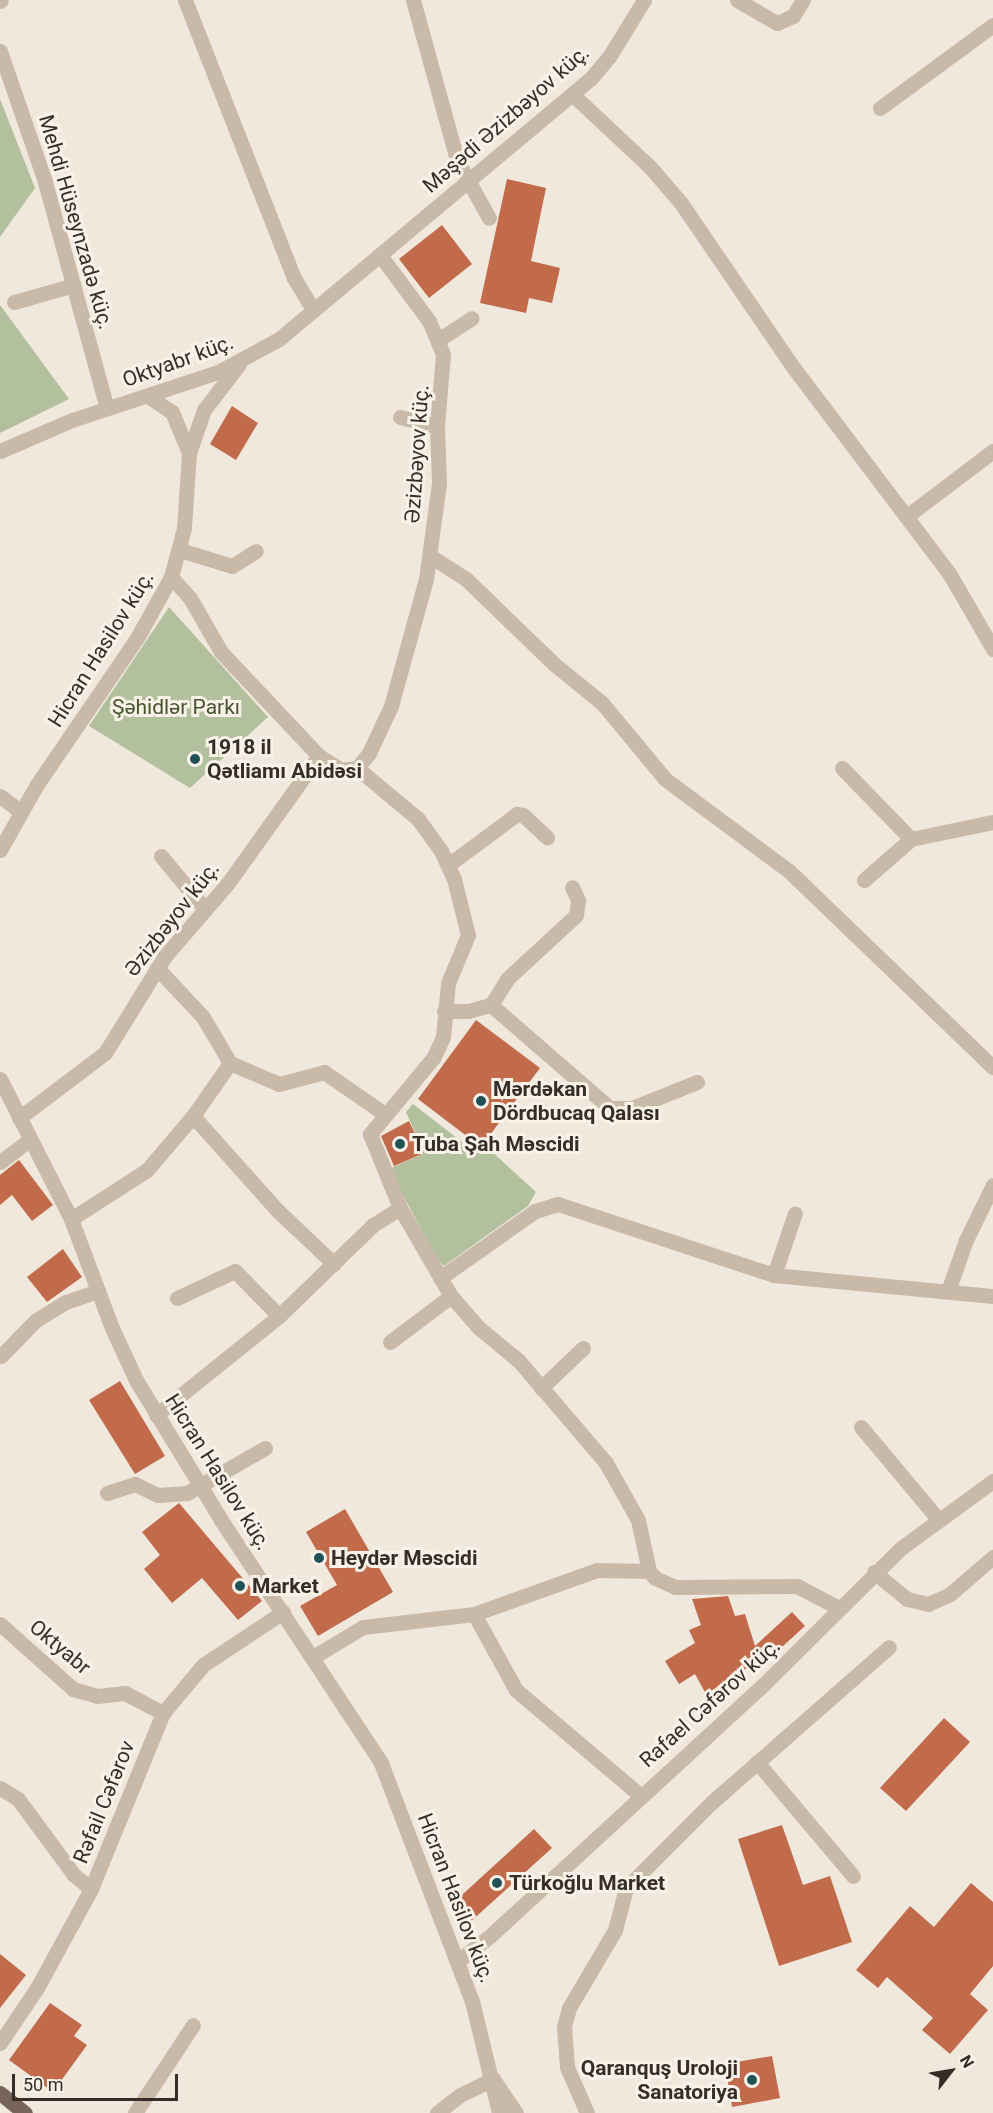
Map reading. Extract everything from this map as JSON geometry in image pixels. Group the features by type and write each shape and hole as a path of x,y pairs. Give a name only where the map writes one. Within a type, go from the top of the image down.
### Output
{"main road":[{"path":"0,2093 25,2113"}],"street":[{"path":"185,0 294,278 312,310"},
{"path":"413,0 450,140 489,218"},
{"name":"Məşədi Əzizbəyov küç.","path":"380,255 572,94 609,57 644,0"},
{"path":"737,0 777,23 794,16 802,0"},
{"path":"879,108 993,25"},
{"name":"Mehdi Hüseynzadə küç.","path":"0,51 45,182 107,408"},
{"path":"572,94 650,167 681,203 794,367 949,573 993,649"},
{"name":"Oktyabr küç.","path":"0,451 107,408 181,385 241,362 279,339 380,255"},
{"name":"Əzizbəyov küç.","path":"357,768 369,753 391,706 430,556 439,483 436,426 444,366 438,340 380,255"},
{"path":"14,302 74,285"},
{"path":"438,340 472,318"},
{"path":"189,453 204,410 241,362"},
{"path":"181,385 195,393 204,410"},
{"path":"148,396 172,412 189,453"},
{"path":"400,417 436,426"},
{"path":"907,516 993,452"},
{"name":"Hicran Hasilov küç.","path":"0,850 20,811 137,638 171,577 180,550 189,453"},
{"path":"180,550 232,566 256,551"},
{"path":"430,556 466,579 554,664 602,703 665,779 789,871 993,1067"},
{"path":"171,577 190,598 221,652 319,756 341,770 357,768 418,819 448,865 468,935 448,983 438,1049 386,1115 372,1129 370,1140 400,1208 451,1296 541,1388 618,1479 638,1520 649,1571 664,1584 675,1587 797,1586 838,1608"},
{"name":"Əzizbəyov küç.","path":"19,1118 105,1053 156,968 228,883 319,756"},
{"path":"842,768 911,838"},
{"path":"0,796 20,811"},
{"path":"448,865 517,814 523,815 547,837"},
{"path":"864,880 911,838 993,822"},
{"path":"161,856 205,909"},
{"path":"444,1011 468,1011 490,1005 507,979 576,915 578,900 572,887"},
{"path":"156,968 203,1017 230,1063 279,1084 324,1072 386,1115"},
{"path":"490,1005 610,1107 632,1108 697,1082"},
{"path":"71,1219 147,1170 193,1116 230,1063"},
{"name":"Hicran Hasilov küç.","path":"0,1079 71,1219 122,1352 156,1415 381,1763 458,1961 493,2079 499,2113"},
{"path":"193,1116 278,1211 334,1264"},
{"path":"0,1162 30,1139"},
{"path":"948,1291 993,1185"},
{"path":"440,1278 535,1210 558,1204 774,1275 993,1296"},
{"path":"156,1415 279,1316 373,1225 400,1208"},
{"path":"774,1275 795,1213"},
{"path":"177,1298 236,1271 279,1316"},
{"path":"2,1356 35,1320 66,1302 98,1291"},
{"path":"390,1342 451,1296"},
{"path":"541,1388 583,1348"},
{"path":"861,1427 937,1518"},
{"path":"108,1493 135,1484 158,1494 202,1487 265,1448"},
{"name":"Rafael Cəfərov küç.","path":"458,1961 491,1935 640,1795 763,1685 874,1572 937,1518 993,1481"},
{"path":"874,1572 908,1599 928,1604 950,1594 993,1557"},
{"path":"313,1657 363,1627 474,1614 586,1573 649,1571"},
{"name":"Rəfail Cəfərov","path":"0,2043 37,1988 91,1889 163,1713 202,1665 283,1612"},
{"path":"474,1614 516,1690 640,1795"},
{"name":"Oktyabr","path":"0,1624 73,1689 98,1696 125,1693 163,1713"},
{"path":"587,2113 567,2067 564,2026 569,2008 615,1930 626,1888 635,1874 889,1647"},
{"path":"758,1762 853,1876"},
{"path":"0,1788 18,1799 74,1875 91,1889"},
{"path":"135,2113 193,2025"},
{"path":"437,2113 460,2095 493,2079 516,2113"}],"green space":[{"path":"0,99 35,188 0,237"},
{"path":"0,305 69,399 0,433"},
{"name":"Şəhidlər Parkı","path":"169,607 268,717 190,788 89,726"},
{"path":"413,1104 475,1152 489,1149 536,1192 528,1206 444,1266 437,1259 389,1169 424,1153 406,1112"}],"building":[{"path":"507,179 546,188 531,261 560,268 552,303 529,298 526,313 480,303"},
{"path":"442,225 472,264 429,298 399,259"},
{"path":"232,406 258,423 236,460 210,444"},
{"path":"476,1020 540,1068 481,1147 418,1099"},
{"path":"409,1121 424,1153 394,1166 381,1136"},
{"path":"19,1160 53,1205 32,1221 12,1195 0,1205 0,1175"},
{"path":"63,1249 82,1277 47,1302 27,1277"},
{"path":"120,1381 165,1456 135,1474 89,1400"},
{"path":"179,1503 262,1601 238,1620 202,1578 172,1603 144,1569 160,1555 142,1532"},
{"path":"345,1509 393,1592 318,1636 300,1606 337,1585 306,1532"},
{"path":"728,1596 735,1616 745,1614 755,1646 792,1612 805,1626 783,1646 706,1694 695,1674 679,1684 665,1661 695,1643 689,1630 701,1625 692,1599"},
{"path":"944,1718 970,1742 906,1811 880,1788"},
{"path":"782,1825 803,1885 830,1876 852,1942 779,1966 738,1839"},
{"path":"534,1829 552,1848 459,1932 451,1905"},
{"path":"971,1883 993,1902 993,1966 970,1994 988,2010 950,2054 922,2030 933,2018 887,1977 878,1988 856,1970 910,1906 934,1927"},
{"path":"0,1954 26,1975 0,2008"},
{"path":"50,2003 82,2025 74,2036 87,2045 53,2092 9,2060"},
{"path":"772,2056 780,2098 732,2107 725,2064"}],"place":[{"name":"1918 il Qətliamı Abidəsi","path":"195,759"},
{"name":"Mərdəkan Dördbucaq Qalası","path":"481,1101"},
{"name":"Tuba Şah Məscidi","path":"400,1144"},
{"name":"Heydər Məscidi","path":"319,1558"},
{"name":"Market","path":"240,1586"},
{"name":"Türkoğlu Market","path":"497,1883"},
{"name":"Qaranquş Uroloji Sanatoriya","path":"752,2080"}]}
